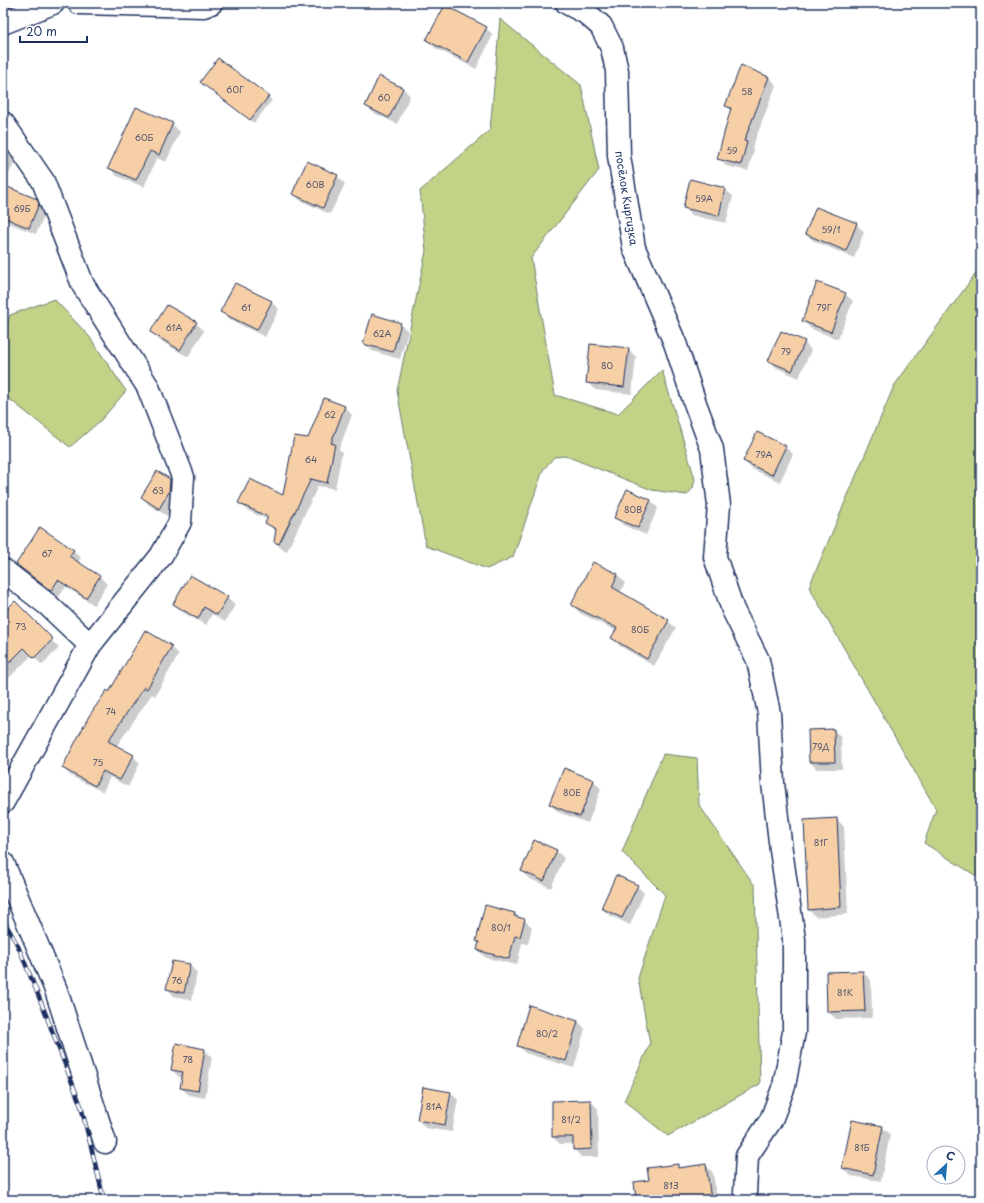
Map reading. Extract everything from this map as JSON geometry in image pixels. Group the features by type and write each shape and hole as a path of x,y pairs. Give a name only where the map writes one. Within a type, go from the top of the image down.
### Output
{"street":[{"path":"3,23 53,3"},
{"path":"80,3 204,6 211,3"},
{"name":"посёлок Киргизка","path":"568,3 586,13 602,26 612,48 617,71 619,156 634,248 675,343 712,449 719,505 714,556 733,610 758,660 769,713 773,783 794,939 794,1032 784,1086 770,1120 747,1156 745,1193 747,1200"},
{"path":"3,123 43,181 83,285 148,387 184,477 180,522 161,556 90,645 3,802"},
{"path":"3,570 48,605 90,645"},
{"path":"3,863 56,990 105,1142"}],"green space":[{"path":"500,19 581,85 599,170 531,258 555,395 618,414 662,370 695,479 693,488 687,495 652,490 566,456 554,457 543,470 513,557 487,569 426,546 397,391 426,251 420,191 490,130"},
{"path":"981,266 981,879 924,843 936,809 809,587 894,386"},
{"path":"54,299 89,336 126,391 101,420 70,447 3,394 3,336 10,315"},
{"path":"663,754 697,758 699,805 755,886 760,1084 668,1136 624,1101 650,1044 638,978 665,895 622,852"}],"building":[{"path":"445,5 487,27 468,62 426,40"},
{"path":"218,58 269,96 250,120 200,82"},
{"path":"741,65 769,77 744,141 747,142 741,165 717,159 731,108 725,106"},
{"path":"379,76 403,88 389,118 365,106"},
{"path":"136,107 173,123 159,155 150,151 136,180 108,168"},
{"path":"307,161 338,175 323,208 292,194"},
{"path":"690,179 725,188 719,216 683,208"},
{"path":"3,185 37,199 39,204 29,228 3,217"},
{"path":"816,207 857,223 846,251 805,234"},
{"path":"817,282 846,293 831,332 802,321"},
{"path":"235,283 272,301 257,330 220,312"},
{"path":"167,305 197,322 180,350 150,332"},
{"path":"372,314 401,323 393,352 363,344"},
{"path":"781,331 805,341 792,371 768,361"},
{"path":"590,344 629,348 624,387 586,383"},
{"path":"324,398 345,406 331,443 335,444 327,483 311,479 279,544 274,542 276,529 265,523 268,517 238,503 250,479 283,495 294,436 308,438"},
{"path":"757,432 786,446 772,475 743,461"},
{"path":"157,471 170,479 169,492 159,509 141,497"},
{"path":"627,489 651,500 638,528 614,518"},
{"path":"40,527 74,550 69,556 100,576 86,598 58,580 51,591 16,564"},
{"path":"593,562 618,574 612,587 669,620 647,659 611,638 617,628 571,605"},
{"path":"190,575 228,597 217,615 204,607 198,619 173,604"},
{"path":"15,601 53,639 34,658 24,648 3,669 3,613"},
{"path":"145,630 172,646 147,689 144,687 108,741 134,755 120,780 103,771 95,786 62,768 89,716 107,690 109,692"},
{"path":"834,729 835,762 809,762 808,730"},
{"path":"564,768 594,780 580,817 549,804"},
{"path":"837,818 841,907 808,910 804,820"},
{"path":"534,840 557,850 544,881 521,871"},
{"path":"616,875 638,885 622,918 601,908"},
{"path":"485,905 515,913 514,916 525,919 520,937 515,936 509,959 477,950 479,942 476,941"},
{"path":"172,961 190,964 184,993 166,989"},
{"path":"863,971 865,1011 827,1012 826,972"},
{"path":"529,1005 578,1021 566,1061 517,1046"},
{"path":"176,1043 205,1049 198,1091 180,1088 183,1072 171,1070"},
{"path":"423,1087 451,1092 445,1125 417,1120"},
{"path":"591,1100 592,1149 573,1150 573,1137 552,1137 552,1101"},
{"path":"852,1120 883,1126 873,1175 842,1168"},
{"path":"678,1164 678,1168 706,1164 711,1200 636,1200 634,1182 649,1180 647,1168"}],"railway":[{"path":"3,919 18,946 81,1106 104,1200"}]}
